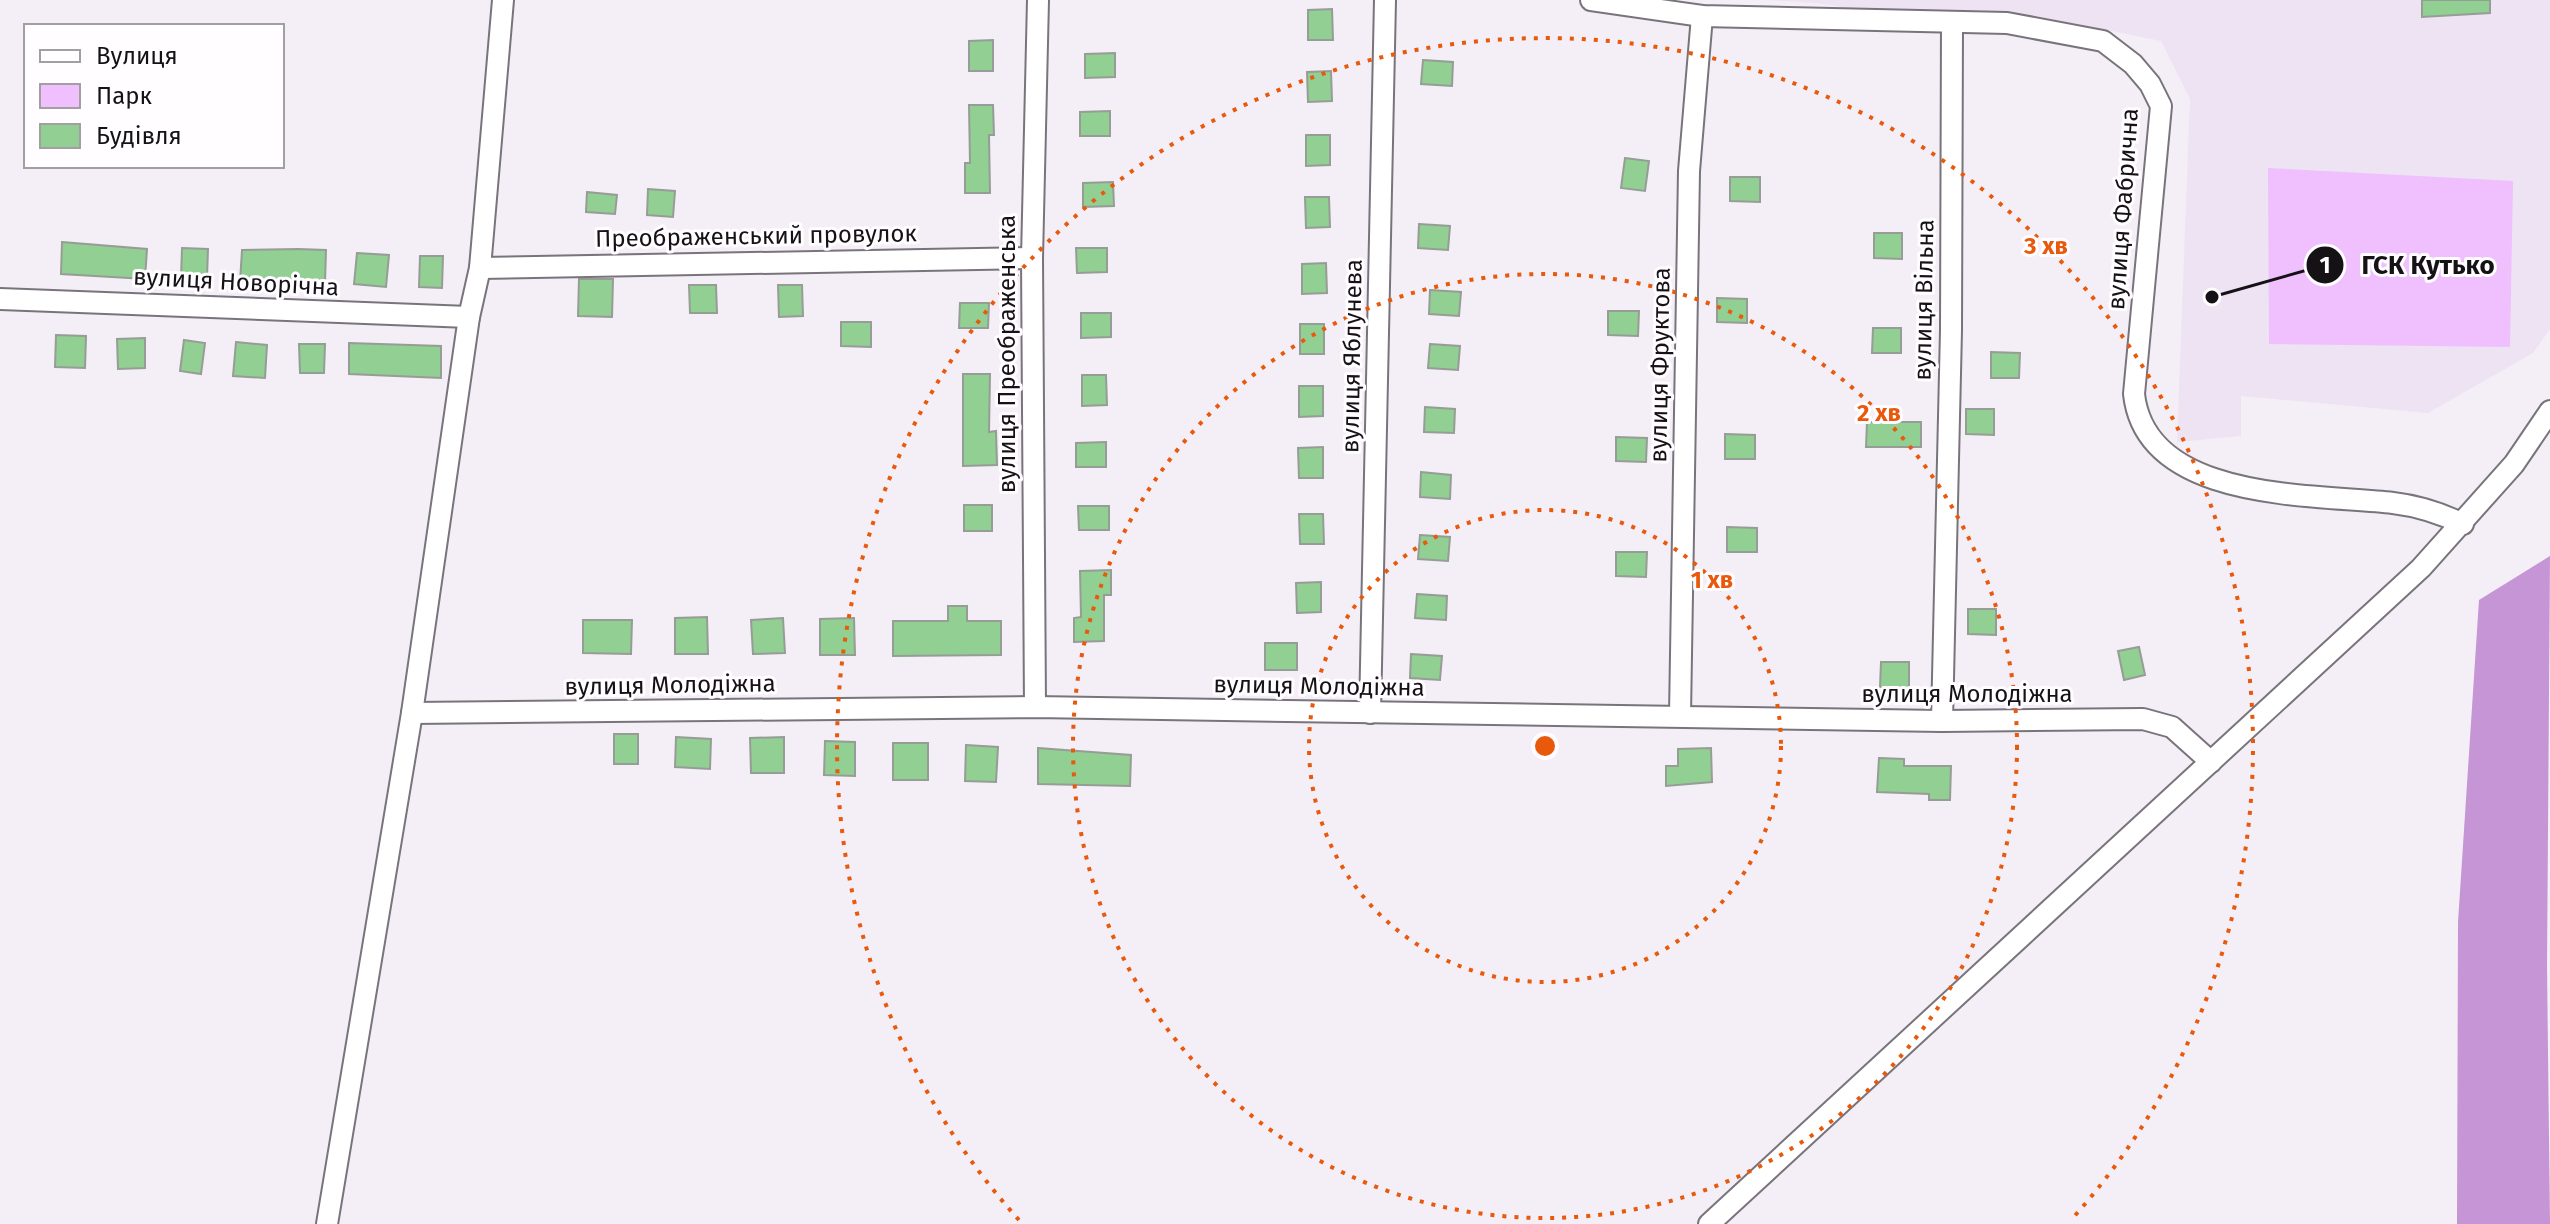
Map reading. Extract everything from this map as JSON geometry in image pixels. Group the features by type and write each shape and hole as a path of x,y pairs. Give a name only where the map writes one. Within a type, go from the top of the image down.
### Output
{"street":[{"path":"327,1224 412,713 469,317 480,268 503,0"},
{"name":"вулиця Преображенська","path":"1035,707 1032,258 1038,0"},
{"name":"вулиця Яблунева","path":"1370,713 1385,0"},
{"name":"вулиця Фабрична","path":"1591,0 1702,16 2007,23 2103,41 2133,64 2150,84 2161,106 2134,394 2136,417 2146,436 2178,462 2250,488 2310,499 2393,503 2433,510 2463,524"},
{"name":"вулиця Фруктова","path":"1680,715 1689,171 1702,16"},
{"name":"вулиця Вільна","path":"1942,721 1951,330 1952,23"},
{"name":"Преображенський провулок","path":"480,268 1032,258"},
{"name":"вулиця Новорічна","path":"0,299 469,317"},
{"path":"1709,1224 2211,762 2463,524 2514,464 2550,411"},
{"name":"вулиця Молодіжна","path":"412,713 1035,707 1942,721 2143,719 2172,727 2211,762"}],"shaded area":[{"path":"1765,0 2550,0 2550,329 2533,353 2428,413 2241,396 2241,436 2177,442 2190,99 2161,41 2073,23 1939,23 1817,3"},
{"path":"2550,556 2547,966 2550,1224 2457,1224 2458,922 2479,600"}],"green space":[{"path":"2268,168 2513,181 2510,347 2269,344"}],"building":[{"path":"2422,0 2490,0 2490,13 2422,17"},
{"path":"1332,9 1333,40 1308,40 1308,10"},
{"path":"993,40 993,71 969,71 969,41"},
{"path":"1115,53 1115,77 1085,78 1085,54"},
{"path":"1423,60 1453,62 1452,86 1421,84"},
{"path":"1331,71 1332,101 1308,102 1307,72"},
{"path":"969,105 993,105 994,135 989,135 990,193 965,193 965,163 970,163"},
{"path":"1110,111 1110,136 1080,136 1080,112"},
{"path":"1306,135 1330,135 1330,165 1306,166"},
{"path":"1625,158 1649,161 1645,191 1621,188"},
{"path":"1730,177 1760,177 1760,202 1730,201"},
{"path":"1113,182 1114,206 1083,207 1083,183"},
{"path":"648,189 675,191 673,217 647,215"},
{"path":"587,192 617,195 615,214 586,212"},
{"path":"1305,197 1329,197 1330,227 1306,228"},
{"path":"1419,224 1450,226 1448,250 1418,248"},
{"path":"1874,233 1902,233 1902,259 1874,258"},
{"path":"62,242 147,249 145,279 61,274"},
{"path":"182,248 208,249 207,278 181,278"},
{"path":"1076,248 1107,248 1107,272 1077,273"},
{"path":"242,250 326,250 325,282 240,282"},
{"path":"357,253 389,255 386,287 354,284"},
{"path":"420,256 443,256 442,288 419,287"},
{"path":"1326,263 1327,293 1302,294 1302,264"},
{"path":"579,279 613,279 612,317 578,316"},
{"path":"689,285 716,285 717,313 690,313"},
{"path":"778,285 802,285 803,316 779,317"},
{"path":"1430,290 1461,292 1459,316 1429,314"},
{"path":"1717,298 1747,299 1747,323 1717,322"},
{"path":"960,303 989,303 988,328 959,328"},
{"path":"1608,311 1639,311 1638,336 1608,335"},
{"path":"1081,313 1111,313 1111,337 1081,338"},
{"path":"841,322 871,322 871,347 841,346"},
{"path":"1300,324 1324,324 1324,354 1300,354"},
{"path":"1873,328 1901,328 1901,353 1872,353"},
{"path":"56,335 86,336 85,368 55,367"},
{"path":"145,338 145,368 118,369 117,339"},
{"path":"184,340 205,343 201,374 180,371"},
{"path":"236,342 267,345 265,378 233,376"},
{"path":"349,343 441,346 441,378 349,374"},
{"path":"299,344 325,344 324,373 300,373"},
{"path":"1430,344 1460,346 1458,370 1428,368"},
{"path":"1991,352 2020,353 2019,378 1991,378"},
{"path":"963,374 990,374 989,432 996,431 997,465 963,466"},
{"path":"1082,375 1106,375 1107,405 1082,406"},
{"path":"1299,386 1323,386 1323,416 1299,417"},
{"path":"1425,407 1455,409 1454,433 1424,432"},
{"path":"1966,409 1994,409 1994,435 1966,434"},
{"path":"1867,422 1921,422 1921,447 1866,447"},
{"path":"1725,434 1755,435 1755,459 1725,459"},
{"path":"1616,437 1647,438 1646,462 1616,461"},
{"path":"1106,442 1106,467 1076,467 1076,443"},
{"path":"1323,447 1323,478 1299,478 1298,448"},
{"path":"1421,472 1451,475 1450,499 1420,497"},
{"path":"964,505 992,505 992,531 964,531"},
{"path":"1078,506 1109,506 1109,530 1079,530"},
{"path":"1299,514 1323,514 1324,544 1300,544"},
{"path":"1727,527 1757,528 1757,552 1727,552"},
{"path":"1420,535 1450,537 1448,561 1418,559"},
{"path":"1616,552 1647,552 1646,577 1616,576"},
{"path":"1111,570 1111,595 1104,595 1104,641 1074,642 1074,618 1081,617 1080,571"},
{"path":"1321,582 1321,612 1297,613 1296,583"},
{"path":"1417,594 1447,596 1446,620 1415,618"},
{"path":"948,606 967,606 967,621 1001,621 1001,655 893,656 893,621 948,621"},
{"path":"1968,609 1996,609 1996,635 1968,634"},
{"path":"707,617 708,654 675,654 675,618"},
{"path":"783,618 785,653 753,654 751,620"},
{"path":"854,618 855,655 820,655 820,619"},
{"path":"583,620 632,620 631,654 583,653"},
{"path":"1265,643 1297,643 1297,670 1265,670"},
{"path":"2139,647 2145,675 2124,680 2118,651"},
{"path":"1411,654 1442,656 1440,680 1410,678"},
{"path":"1881,662 1909,662 1909,688 1880,687"},
{"path":"614,734 638,734 638,764 614,764"},
{"path":"676,737 711,739 710,769 675,767"},
{"path":"784,737 784,773 751,773 750,738"},
{"path":"825,741 855,742 855,776 824,775"},
{"path":"893,743 928,743 928,780 893,780"},
{"path":"966,745 998,747 996,782 965,781"},
{"path":"1038,748 1131,755 1130,786 1038,784"},
{"path":"1711,748 1712,782 1666,786 1666,766 1678,766 1678,749"},
{"path":"1879,758 1904,759 1904,766 1951,766 1950,800 1929,800 1929,794 1877,792"}],"place":[{"name":"ГСК Кутько","path":"2212,297"}]}
